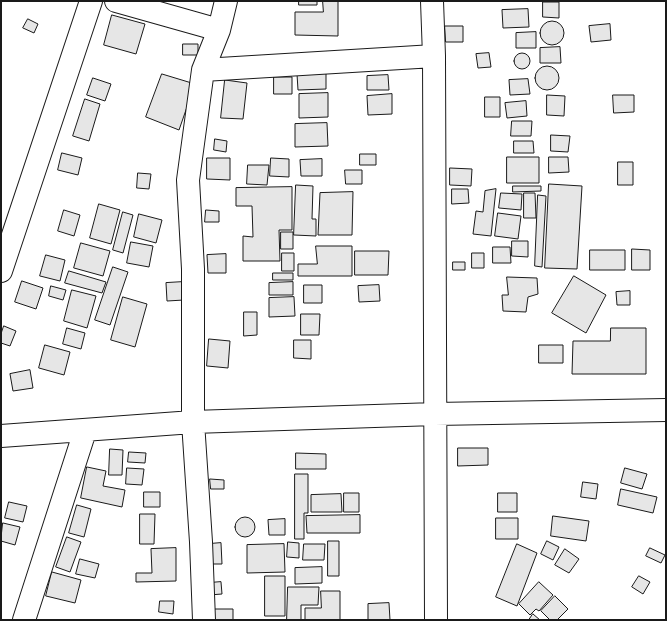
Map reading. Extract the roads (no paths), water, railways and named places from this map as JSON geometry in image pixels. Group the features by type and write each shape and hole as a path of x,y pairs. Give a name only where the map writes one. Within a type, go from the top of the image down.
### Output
{"street":[{"path":"1,271 90,1"},
{"path":"116,1 219,30"},
{"path":"204,620 201,542 193,422 192,269 188,180 203,70 219,30 226,1"},
{"path":"432,1 434,56 436,620"},
{"path":"203,70 434,56"},
{"path":"1,436 193,422 435,414 666,410"},
{"path":"24,620 85,431"}]}
